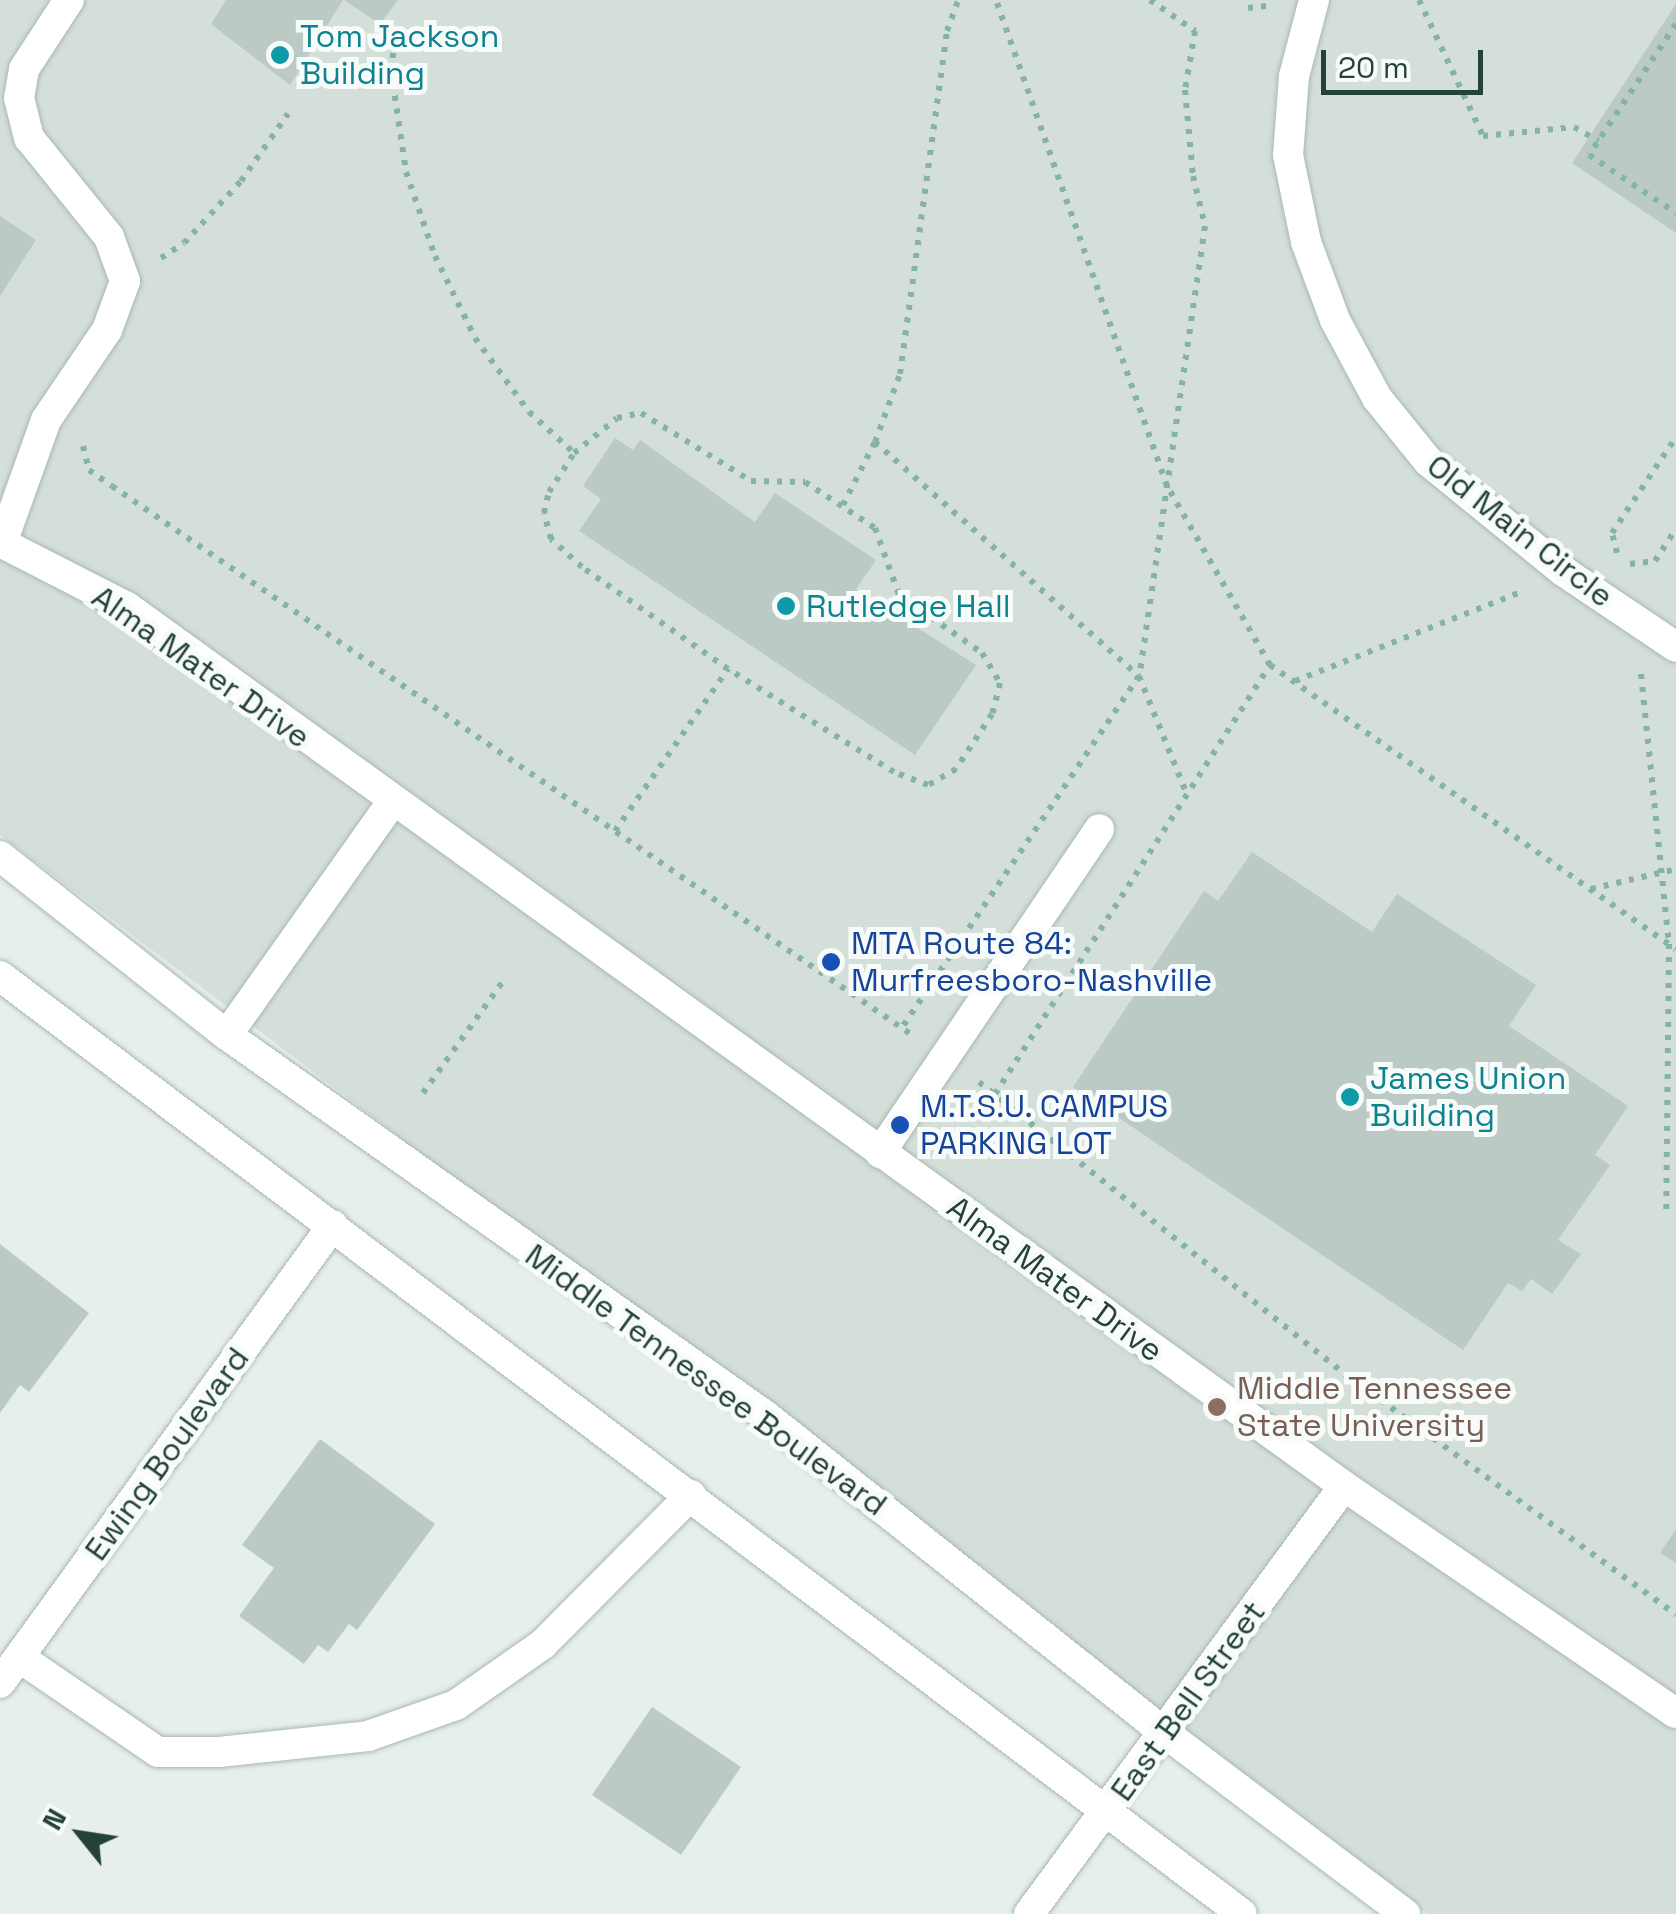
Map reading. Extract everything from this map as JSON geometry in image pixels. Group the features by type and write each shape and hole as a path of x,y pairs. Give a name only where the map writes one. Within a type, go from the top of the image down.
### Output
{"street":[{"path":"2,543 46,420 106,330 125,281 109,237 29,138 20,98 24,69 69,0"},
{"name":"Old Main Circle","path":"1314,0 1294,76 1288,155 1306,242 1336,320 1377,398 1428,461 1563,572 1676,647"},
{"name":"Alma Mater Drive","path":"2,543 127,607 1344,1486 1676,1713"},
{"path":"227,1036 392,802"},
{"path":"880,1153 1099,830"},
{"name":"Middle Tennessee Boulevard","path":"0,856 227,1036 766,1416 1165,1733 1405,1914"},
{"path":"0,976 1242,1914"},
{"name":"Ewing Boulevard","path":"0,1683 334,1225"},
{"name":"East Bell Street","path":"1029,1914 1344,1486"},
{"path":"19,1657 158,1752 218,1752 368,1736 456,1705 543,1644 690,1495"}],"path":[{"path":"843,505 875,442 900,374 947,31 958,0"},
{"path":"996,0 1167,486 1270,665 1673,946"},
{"path":"902,1028 1139,676 1205,226 1193,176 1185,90 1195,31 1150,0"},
{"path":"1419,0 1484,136 1574,127 1598,141"},
{"path":"1676,24 1589,155 1676,213"},
{"path":"395,40 390,70 406,172 436,256 475,338 529,412 574,454"},
{"path":"125,281 184,243 241,181 288,114"},
{"path":"641,413 751,481 805,482 843,505 875,528 899,595 982,653 1000,683 992,714 956,769 928,784 894,772 728,669 582,567 550,538 544,514 549,492 574,454 617,418 641,413"},
{"path":"46,420 83,443 90,470 112,486 996,1094 1350,1376 1676,1615"},
{"path":"1676,437 1612,534 1620,565 1655,561 1676,529"},
{"path":"875,442 1139,676 1187,795"},
{"path":"1294,681 1518,592"},
{"path":"996,1094 1270,665"},
{"path":"1640,666 1673,946 1666,1212"},
{"path":"615,832 728,669"},
{"path":"1591,889 1676,869"},
{"path":"423,1092 504,980"}],"shaded area":[{"name":"Middle Tennessee State University","path":"0,0 1676,0 1676,1914 1427,1914 0,835"}],"building":[{"name":"Tom Jackson Building","path":"226,0 343,0 290,85 211,24"},
{"name":"Tom Jackson Building","path":"344,0 398,0 380,24"},
{"path":"1676,4 1676,233 1572,163"},
{"path":"0,216 36,240 0,296"},
{"name":"Rutledge Hall","path":"615,438 633,450 640,440 755,522 775,493 876,560 856,589 976,665 915,755 579,531 601,499 583,486"},
{"name":"James Union Building","path":"1252,852 1372,932 1397,894 1536,985 1509,1026 1628,1106 1595,1155 1610,1165 1558,1240 1581,1254 1552,1294 1531,1279 1522,1291 1508,1283 1463,1350 1073,1087 1204,891 1218,901"},
{"path":"0,1244 89,1313 29,1392 20,1385 0,1413"},
{"path":"320,1439 435,1524 357,1630 349,1624 328,1652 318,1645 304,1664 239,1616 274,1568 242,1545"},
{"path":"1676,1529 1676,1563 1660,1553"},
{"path":"652,1707 741,1767 681,1855 592,1795"}],"place":[{"name":"Tom Jackson Building","path":"280,55"},
{"name":"Rutledge Hall","path":"786,606"},
{"name":"MTA Route 84: Murfreesboro-Nashville","path":"831,962"},
{"name":"James Union Building","path":"1350,1097"},
{"name":"M.T.S.U. CAMPUS PARKING LOT","path":"900,1125"},
{"name":"Middle Tennessee State University","path":"1217,1407"}]}
